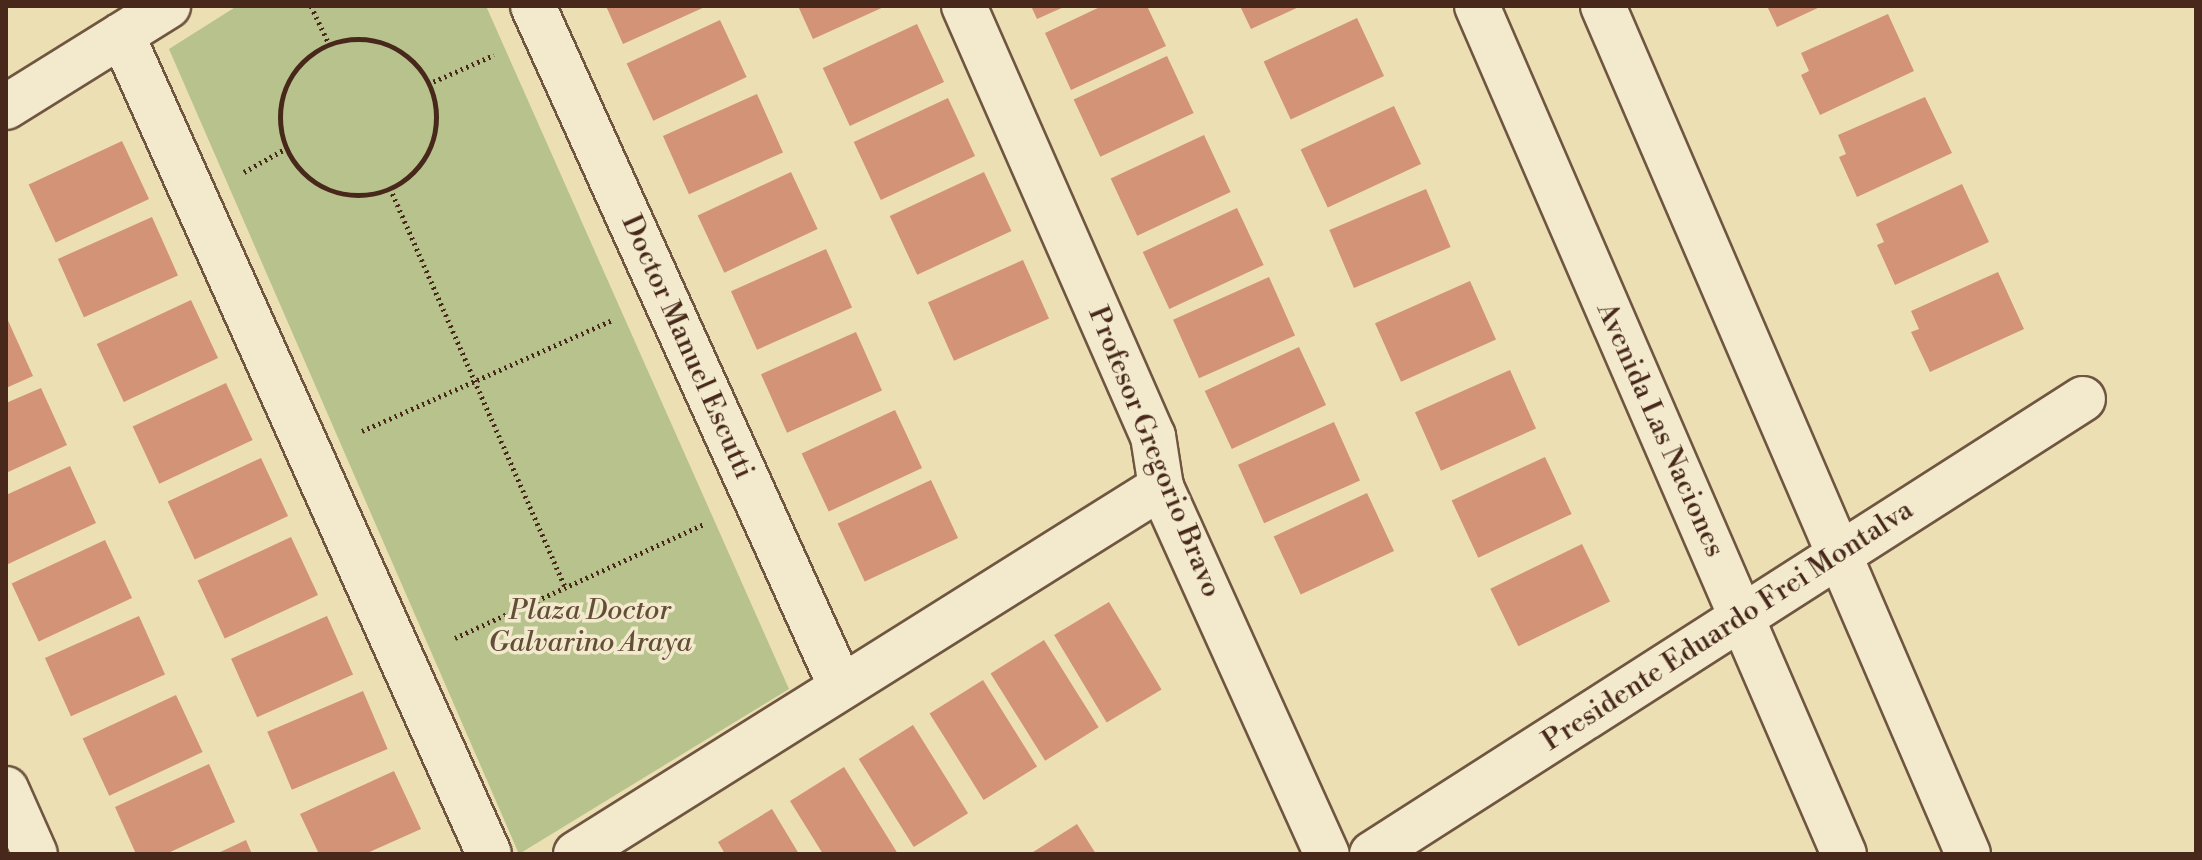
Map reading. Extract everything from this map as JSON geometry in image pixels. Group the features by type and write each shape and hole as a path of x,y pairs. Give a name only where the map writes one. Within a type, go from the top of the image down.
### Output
{"street":[{"path":"6,107 168,6"},
{"name":"Profesor Gregorio Bravo","path":"964,6 1153,436 1161,487 1327,854"},
{"name":"Avenida Las Naciones","path":"1477,6 1844,854"},
{"path":"1603,6 1968,854"},
{"name":"Doctor Manuel Escutti","path":"539,20 841,687"},
{"path":"122,35 489,854"},
{"name":"Presidente Eduardo Frei Montalva","path":"1372,854 2083,399"},
{"path":"576,854 1161,487"},
{"path":"6,789 35,854"}],"path":[{"path":"311,6 329,44"},
{"path":"428,84 539,20"},
{"path":"364,40 397,49 428,84 435,131 426,155 390,188 342,193 319,185 285,149 280,124 291,76 329,44 364,40"},
{"path":"390,188 565,586"},
{"path":"311,455 474,378 665,298"},
{"path":"404,663 565,586 757,500"}],"green space":[{"name":"Plaza Doctor Galvarino Araya","path":"237,6 486,6 789,689 519,854 169,49"}],"building":[{"path":"606,6 707,6 623,44"},
{"path":"798,6 886,6 813,39"},
{"path":"1031,6 1066,6 1037,19"},
{"path":"1102,6 1147,6 1166,46 1071,90 1045,33"},
{"path":"1240,6 1301,6 1251,29"},
{"path":"1767,6 1822,6 1777,27"},
{"path":"1888,14 1914,71 1820,115 1801,75 1809,71 1801,53"},
{"path":"1357,18 1384,76 1291,120 1264,62"},
{"path":"720,20 747,77 653,121 627,64"},
{"path":"917,24 944,82 850,126 823,68"},
{"path":"1167,56 1194,113 1100,157 1074,100"},
{"path":"757,94 783,152 689,194 663,136"},
{"path":"1925,97 1952,153 1857,197 1839,157 1846,154 1838,135"},
{"path":"948,98 975,156 881,200 854,142"},
{"path":"1394,106 1421,164 1328,208 1301,150"},
{"path":"1204,135 1231,192 1137,236 1111,179"},
{"path":"122,141 149,199 56,243 29,185"},
{"path":"791,172 818,229 724,273 698,216"},
{"path":"984,172 1011,231 917,275 890,216"},
{"path":"1962,184 1989,242 1895,285 1877,245 1884,242 1876,224"},
{"path":"1426,189 1451,247 1354,288 1329,230"},
{"path":"1237,208 1264,265 1169,309 1143,252"},
{"path":"152,217 178,275 84,317 58,259"},
{"path":"826,249 852,307 757,350 731,291"},
{"path":"1023,260 1049,318 954,361 928,302"},
{"path":"1998,272 2024,329 1930,372 1911,332 1919,329 1911,311"},
{"path":"1269,277 1295,335 1199,378 1173,320"},
{"path":"1470,281 1496,339 1401,382 1375,323"},
{"path":"191,300 218,358 124,402 97,344"},
{"path":"6,316 33,376 6,388"},
{"path":"856,332 882,390 787,433 761,374"},
{"path":"1299,347 1326,405 1232,449 1205,391"},
{"path":"1510,370 1536,428 1441,471 1415,412"},
{"path":"226,383 253,440 159,484 133,427"},
{"path":"41,388 67,445 6,473 6,403"},
{"path":"895,410 922,468 829,512 802,454"},
{"path":"1334,422 1360,480 1264,523 1238,465"},
{"path":"1545,457 1572,514 1478,558 1452,501"},
{"path":"261,458 288,516 195,560 168,502"},
{"path":"70,466 96,523 6,565 6,495"},
{"path":"931,480 958,538 865,582 838,524"},
{"path":"1367,493 1394,551 1301,595 1274,537"},
{"path":"291,537 318,595 225,639 198,581"},
{"path":"105,540 132,598 39,642 12,584"},
{"path":"1582,544 1610,602 1518,646 1490,589"},
{"path":"1109,602 1162,689 1107,722 1054,635"},
{"path":"139,616 165,674 71,716 45,658"},
{"path":"327,616 353,674 257,717 231,659"},
{"path":"1044,640 1099,727 1045,761 991,673"},
{"path":"983,680 1037,767 984,800 930,713"},
{"path":"363,691 388,749 292,790 267,732"},
{"path":"176,695 203,752 109,796 83,739"},
{"path":"913,725 968,813 914,847 859,759"},
{"path":"209,764 235,822 166,854 136,854 115,807"},
{"path":"844,767 898,854 823,854 790,801"},
{"path":"394,771 421,829 365,854 319,854 300,814"},
{"path":"772,809 799,854 725,854 718,842"},
{"path":"1077,824 1096,854 1030,854"},
{"path":"246,840 252,854 216,854"}]}
